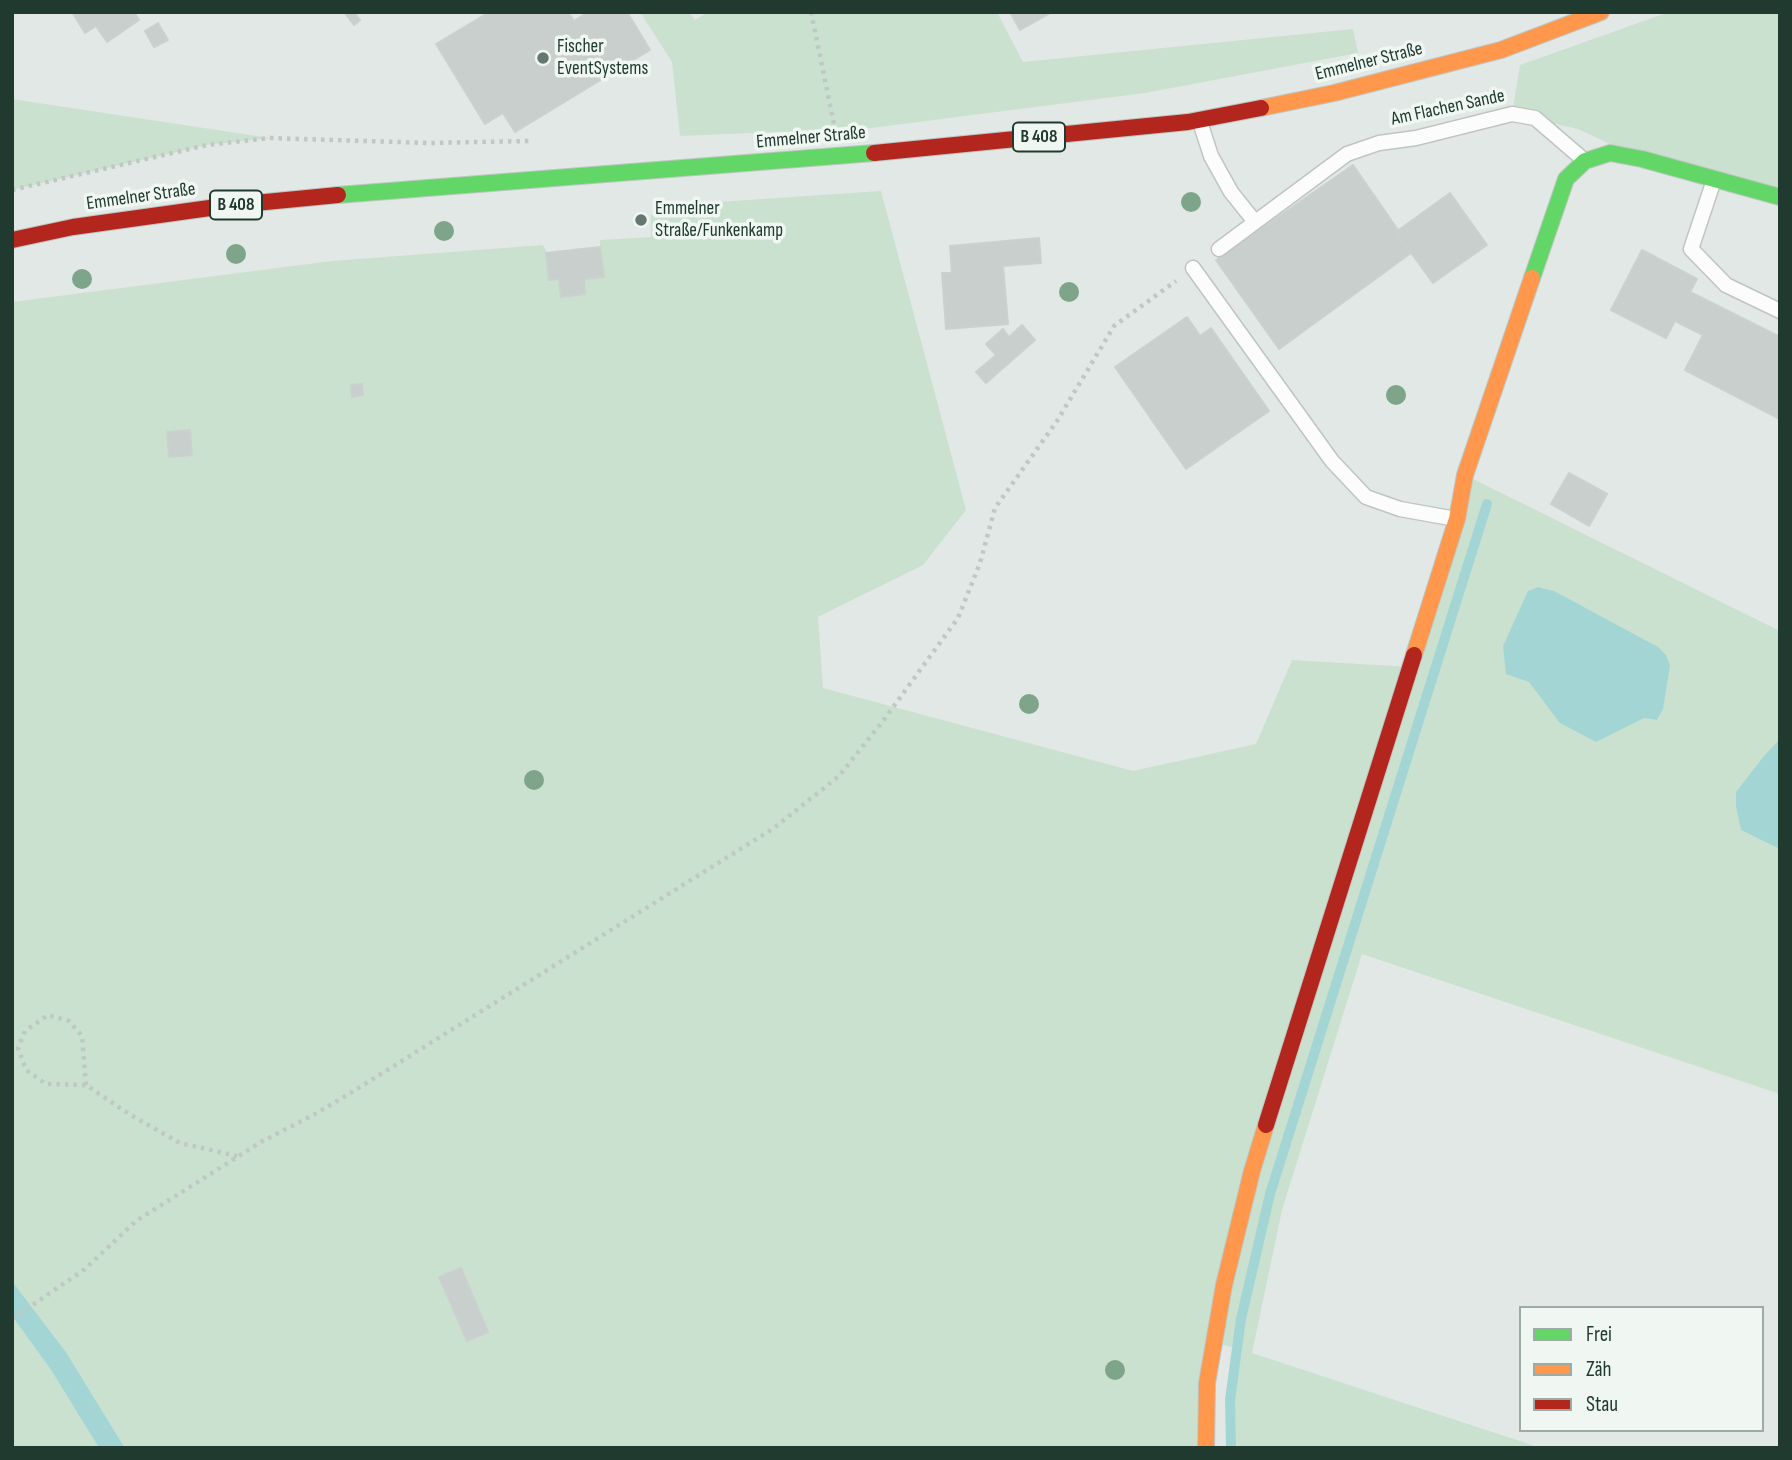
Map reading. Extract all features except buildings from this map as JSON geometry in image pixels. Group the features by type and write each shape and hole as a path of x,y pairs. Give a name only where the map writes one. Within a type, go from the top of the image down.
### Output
{"main road":[{"name":"Emmelner Straße","path":"12,240 73,227 224,206 462,184 835,157 1200,120 1334,93 1501,50 1601,12"},
{"path":"1206,1448 1207,1383 1224,1285 1252,1171 1457,519 1465,475 1566,179 1585,161 1610,153 1642,159 1780,197"}],"lane":[{"name":"Am Flachen Sande","path":"1219,249 1347,154 1379,143 1416,138 1512,114 1535,118 1585,161"},
{"path":"1200,120 1211,156 1231,192 1255,222"},
{"path":"1715,179 1691,249 1726,285 1780,311"},
{"path":"1193,268 1332,461 1366,497 1400,509 1457,519"}],"path":[{"path":"811,12 835,129 835,157"},
{"path":"12,190 207,145 270,138 429,143 537,141"},
{"path":"12,1319 85,1269 136,1221 237,1157 369,1082 774,828 839,776 958,618 980,563 995,508 1057,421 1114,326 1193,268"},
{"path":"86,1085 82,1036 69,1021 48,1015 25,1031 18,1048 26,1070 46,1084 86,1085 129,1114 180,1143 237,1157"}],"green space":[{"path":"640,12 689,12 695,20 708,12 997,12 1023,62 1353,29 1358,53 1145,93 871,128 680,136 672,62"},
{"path":"1669,12 1780,12 1780,197 1642,159 1578,129 1512,114 1520,65"},
{"path":"12,99 270,138 207,145 12,190"},
{"path":"881,191 966,510 923,565 818,617 823,688 1133,771 1256,744 1292,660 1410,667 1465,475 1780,631 1780,1094 1362,954 1282,1210 1252,1353 1541,1448 1231,1448 1230,1400 1237,1349 1214,1342 1206,1448 125,1448 66,1352 12,1281 12,302 332,261 543,245 547,253 600,247 600,240 651,237 651,215 688,204"},
{"path":"12,1316 51,1370 99,1448 12,1448"}],"water":[{"path":"1538,587 1554,591 1658,647 1666,655 1670,666 1663,709 1657,720 1644,718 1596,742 1560,723 1529,682 1506,674 1503,646 1528,591"},
{"path":"1780,739 1780,849 1741,830 1736,792"},
{"path":"12,1281 66,1352 125,1448 99,1448 51,1370 12,1316"}],"waterway":[{"path":"1231,1448 1230,1400 1241,1319 1270,1194 1487,504"}],"traffic: fast":[{"path":"338,195 874,153"},
{"path":"1532,278 1566,179 1585,161 1610,153 1642,159 1780,197"}],"traffic: slow":[{"path":"1261,108 1334,93 1501,50 1601,12"},
{"path":"1414,655 1457,519 1465,475 1532,278"},
{"path":"1206,1448 1207,1383 1224,1285 1266,1125"}],"traffic: jam":[{"path":"874,153 1188,122 1261,108"},
{"path":"12,240 73,227 224,206 338,195"},
{"path":"1266,1125 1414,655"}],"place":[{"name":"Fischer EventSystems","path":"543,58"},
{"name":"Emmelner Straße/Funkenkamp","path":"641,220"}]}
